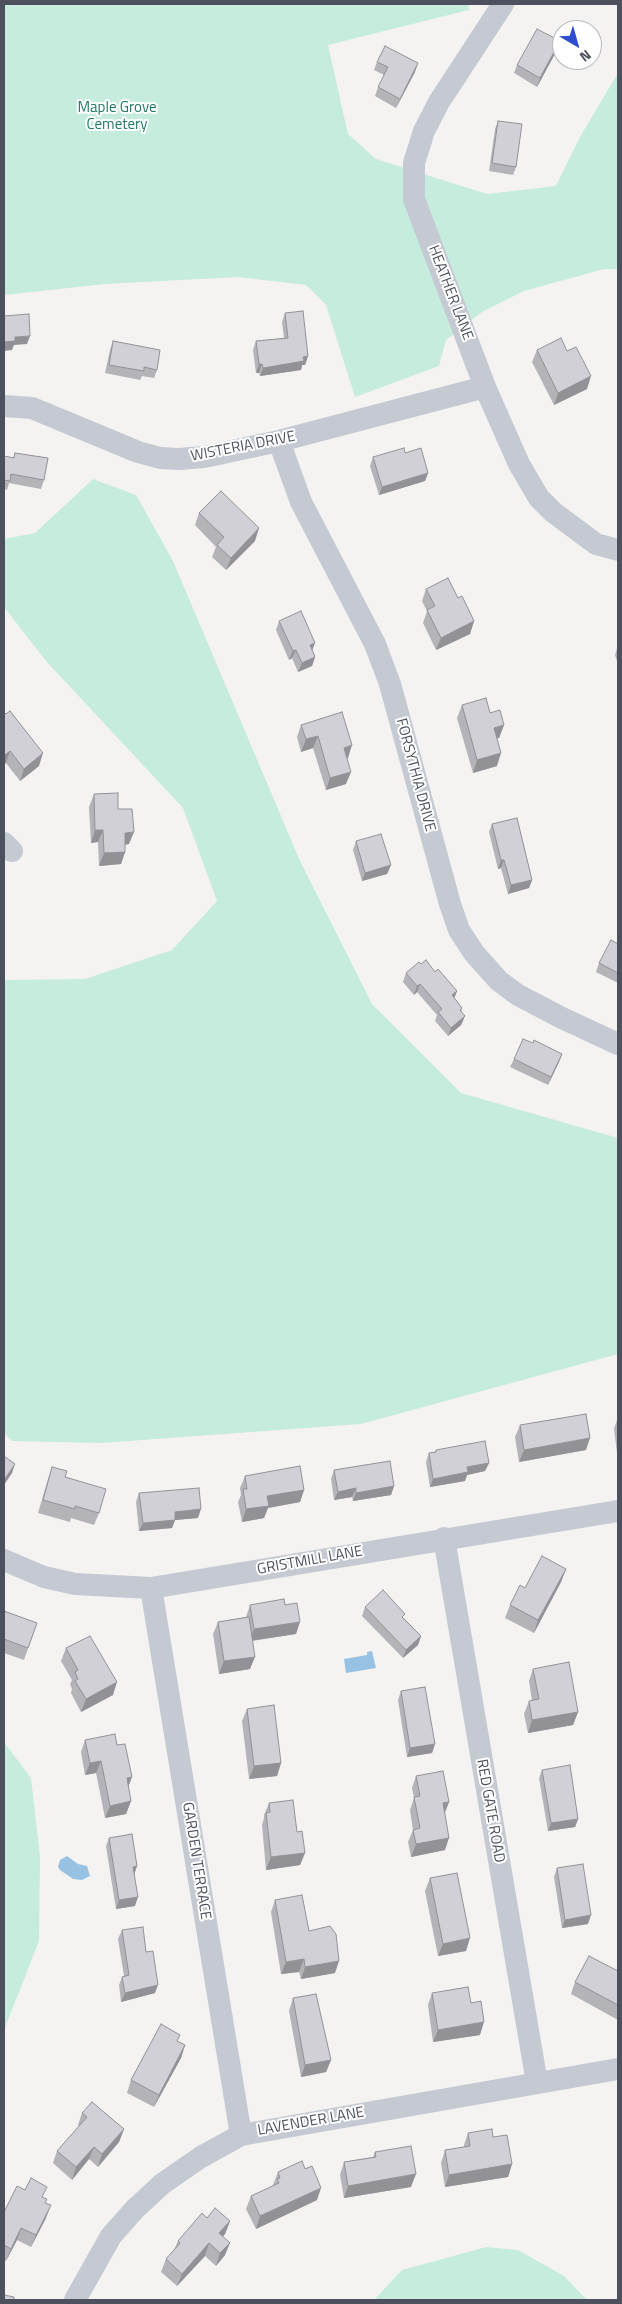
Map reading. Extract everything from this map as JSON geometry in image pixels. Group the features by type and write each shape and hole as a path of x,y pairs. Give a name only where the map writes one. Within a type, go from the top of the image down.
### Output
{"street":[{"name":"HEATHER LANE","path":"503,4 439,102 424,131 414,163 414,200 485,387 518,464 539,498 553,512 596,544 618,550"},
{"name":"WISTERIA DRIVE","path":"4,406 32,408 138,452 160,458 178,459 204,457 280,441 485,387"},
{"name":"FORSYTHIA DRIVE","path":"280,441 301,502 375,644 390,684 450,904 459,930 474,953 499,981 518,994 562,1018 618,1044"},
{"name":"GRISTMILL LANE","path":"4,1560 44,1577 75,1584 151,1588 444,1538 618,1511"},
{"name":"RED GATE ROAD","path":"444,1538 537,2083"},
{"name":"GARDEN TERRACE","path":"151,1588 241,2134"},
{"name":"LAVENDER LANE","path":"75,2300 111,2236 135,2209 162,2184 201,2157 241,2134 618,2069"}],"green space":[{"name":"Maple Grove Cemetery","path":"4,4 469,4 469,10 328,45 348,134 376,159 487,194 556,186 580,137 618,73 618,269 604,269 524,291 482,312 446,340 439,366 355,397 326,305 306,285 238,277 105,284 4,295"},
{"path":"93,479 136,495 173,561 300,861 372,1004 461,1093 618,1138 618,1354 361,1424 101,1443 12,1441 4,1433 4,980 85,979 172,950 217,901 183,808 46,661 4,607 4,539 35,533"},
{"path":"4,1742 31,1778 40,1857 39,1941 4,2030"},
{"path":"486,2247 518,2250 564,2276 587,2300 374,2300 402,2270"}],"water":[{"path":"372,1651 376,1668 346,1673 344,1659 367,1655 367,1652"},
{"path":"67,1856 78,1864 87,1866 90,1876 82,1880 73,1879 60,1870 58,1867 60,1860"}],"building":[{"path":"537,29 552,37 552,56 540,78 517,65"},
{"path":"385,46 418,63 400,99 378,87 388,67 377,62"},
{"path":"498,121 522,124 516,167 492,163"},
{"path":"303,311 308,356 303,357 304,361 263,368 262,364 259,364 256,341 288,338 285,313"},
{"path":"29,314 30,336 15,337 15,341 4,342 4,316"},
{"path":"561,338 567,351 576,347 591,376 558,393 537,350"},
{"path":"113,341 160,350 157,370 144,367 144,371 109,365"},
{"path":"404,448 405,453 421,448 428,473 382,487 373,457"},
{"path":"15,453 48,458 44,480 11,474 10,481 4,480 4,456 14,458"},
{"path":"221,491 259,528 231,558 217,545 224,537 199,513"},
{"path":"448,578 458,598 462,596 474,621 441,638 427,610 435,606 426,589"},
{"path":"301,611 315,643 310,645 315,657 302,663 296,650 293,651 279,621"},
{"path":"486,698 490,713 500,710 504,725 494,728 501,753 477,760 462,705"},
{"path":"10,711 43,753 24,769 10,751 4,756 4,712 6,714"},
{"path":"342,712 352,745 344,748 351,772 330,778 318,736 306,739 301,725"},
{"path":"118,793 118,809 132,809 134,832 125,833 125,852 104,853 103,830 95,830 94,794"},
{"path":"517,818 532,880 511,885 504,860 501,860 492,824"},
{"path":"381,834 391,865 365,873 356,841"},
{"path":"611,940 618,944 618,973 599,963"},
{"path":"426,960 435,972 438,969 457,991 452,995 462,1008 460,1010 465,1016 451,1028 438,1012 442,1009 420,984 417,986 406,973 419,962 421,964"},
{"path":"523,1039 533,1043 534,1040 562,1054 551,1077 514,1059"},
{"path":"586,1414 590,1438 524,1450 520,1425"},
{"path":"485,1441 489,1463 467,1467 468,1472 433,1479 429,1453"},
{"path":"4,1456 15,1464 4,1480"},
{"path":"390,1461 394,1486 356,1493 356,1488 338,1492 334,1470"},
{"path":"300,1466 304,1490 267,1496 269,1506 246,1509 243,1489 247,1489 245,1476"},
{"path":"52,1467 67,1471 65,1477 106,1489 99,1513 75,1506 75,1509 43,1500"},
{"path":"199,1488 201,1509 175,1512 175,1520 143,1523 139,1493"},
{"path":"542,1556 566,1569 538,1620 510,1605 520,1585 525,1588"},
{"path":"383,1590 405,1614 402,1617 421,1636 406,1650 365,1607"},
{"path":"284,1599 285,1605 297,1603 300,1622 254,1629 250,1605"},
{"path":"4,1611 37,1623 28,1648 4,1639"},
{"path":"249,1617 255,1657 224,1661 218,1622"},
{"path":"90,1636 117,1682 86,1699 75,1681 78,1679 75,1672 78,1670 66,1648"},
{"path":"569,1662 578,1712 532,1720 529,1701 539,1699 533,1669"},
{"path":"425,1687 435,1744 410,1748 401,1691"},
{"path":"274,1705 281,1763 254,1766 247,1709"},
{"path":"115,1734 117,1745 125,1744 132,1777 127,1778 131,1801 110,1806 101,1761 90,1763 85,1740"},
{"path":"570,1765 578,1819 551,1823 542,1770"},
{"path":"443,1771 449,1802 443,1803 449,1838 416,1844 413,1830 420,1828 414,1797 420,1796 416,1776"},
{"path":"293,1800 297,1832 302,1831 305,1853 271,1857 266,1813 270,1812 269,1803"},
{"path":"132,1834 137,1866 133,1867 138,1897 119,1900 109,1838"},
{"path":"583,1864 591,1915 565,1920 557,1868"},
{"path":"457,1873 470,1938 443,1944 430,1878"},
{"path":"302,1895 309,1931 330,1926 336,1934 339,1961 305,1967 304,1959 286,1962 275,1900"},
{"path":"143,1927 146,1952 153,1951 158,1985 125,1993 122,1977 129,1975 122,1930"},
{"path":"589,1956 618,1971 618,2005 575,1982"},
{"path":"468,1987 471,2003 481,2001 484,2022 438,2030 432,1993"},
{"path":"316,1994 331,2060 305,2065 293,1998"},
{"path":"161,2024 180,2035 177,2041 185,2045 159,2095 131,2080"},
{"path":"92,2102 124,2129 102,2154 94,2147 76,2167 57,2151 87,2117 82,2113"},
{"path":"492,2129 493,2137 507,2135 512,2164 449,2175 445,2150 470,2146 468,2133"},
{"path":"411,2146 416,2174 348,2186 344,2162 376,2157 375,2152"},
{"path":"302,2161 305,2169 312,2166 321,2188 260,2216 251,2196 279,2183 277,2179 280,2178 278,2172"},
{"path":"31,2178 47,2187 42,2197 47,2199 45,2203 51,2205 36,2235 21,2228 11,2249 4,2245 4,2212 17,2186 25,2190"},
{"path":"215,2208 230,2221 219,2233 230,2243 220,2253 209,2243 182,2274 166,2259 180,2243 178,2241 202,2213 207,2218"},
{"path":"4,2295 14,2297 14,2300 4,2300"}]}
